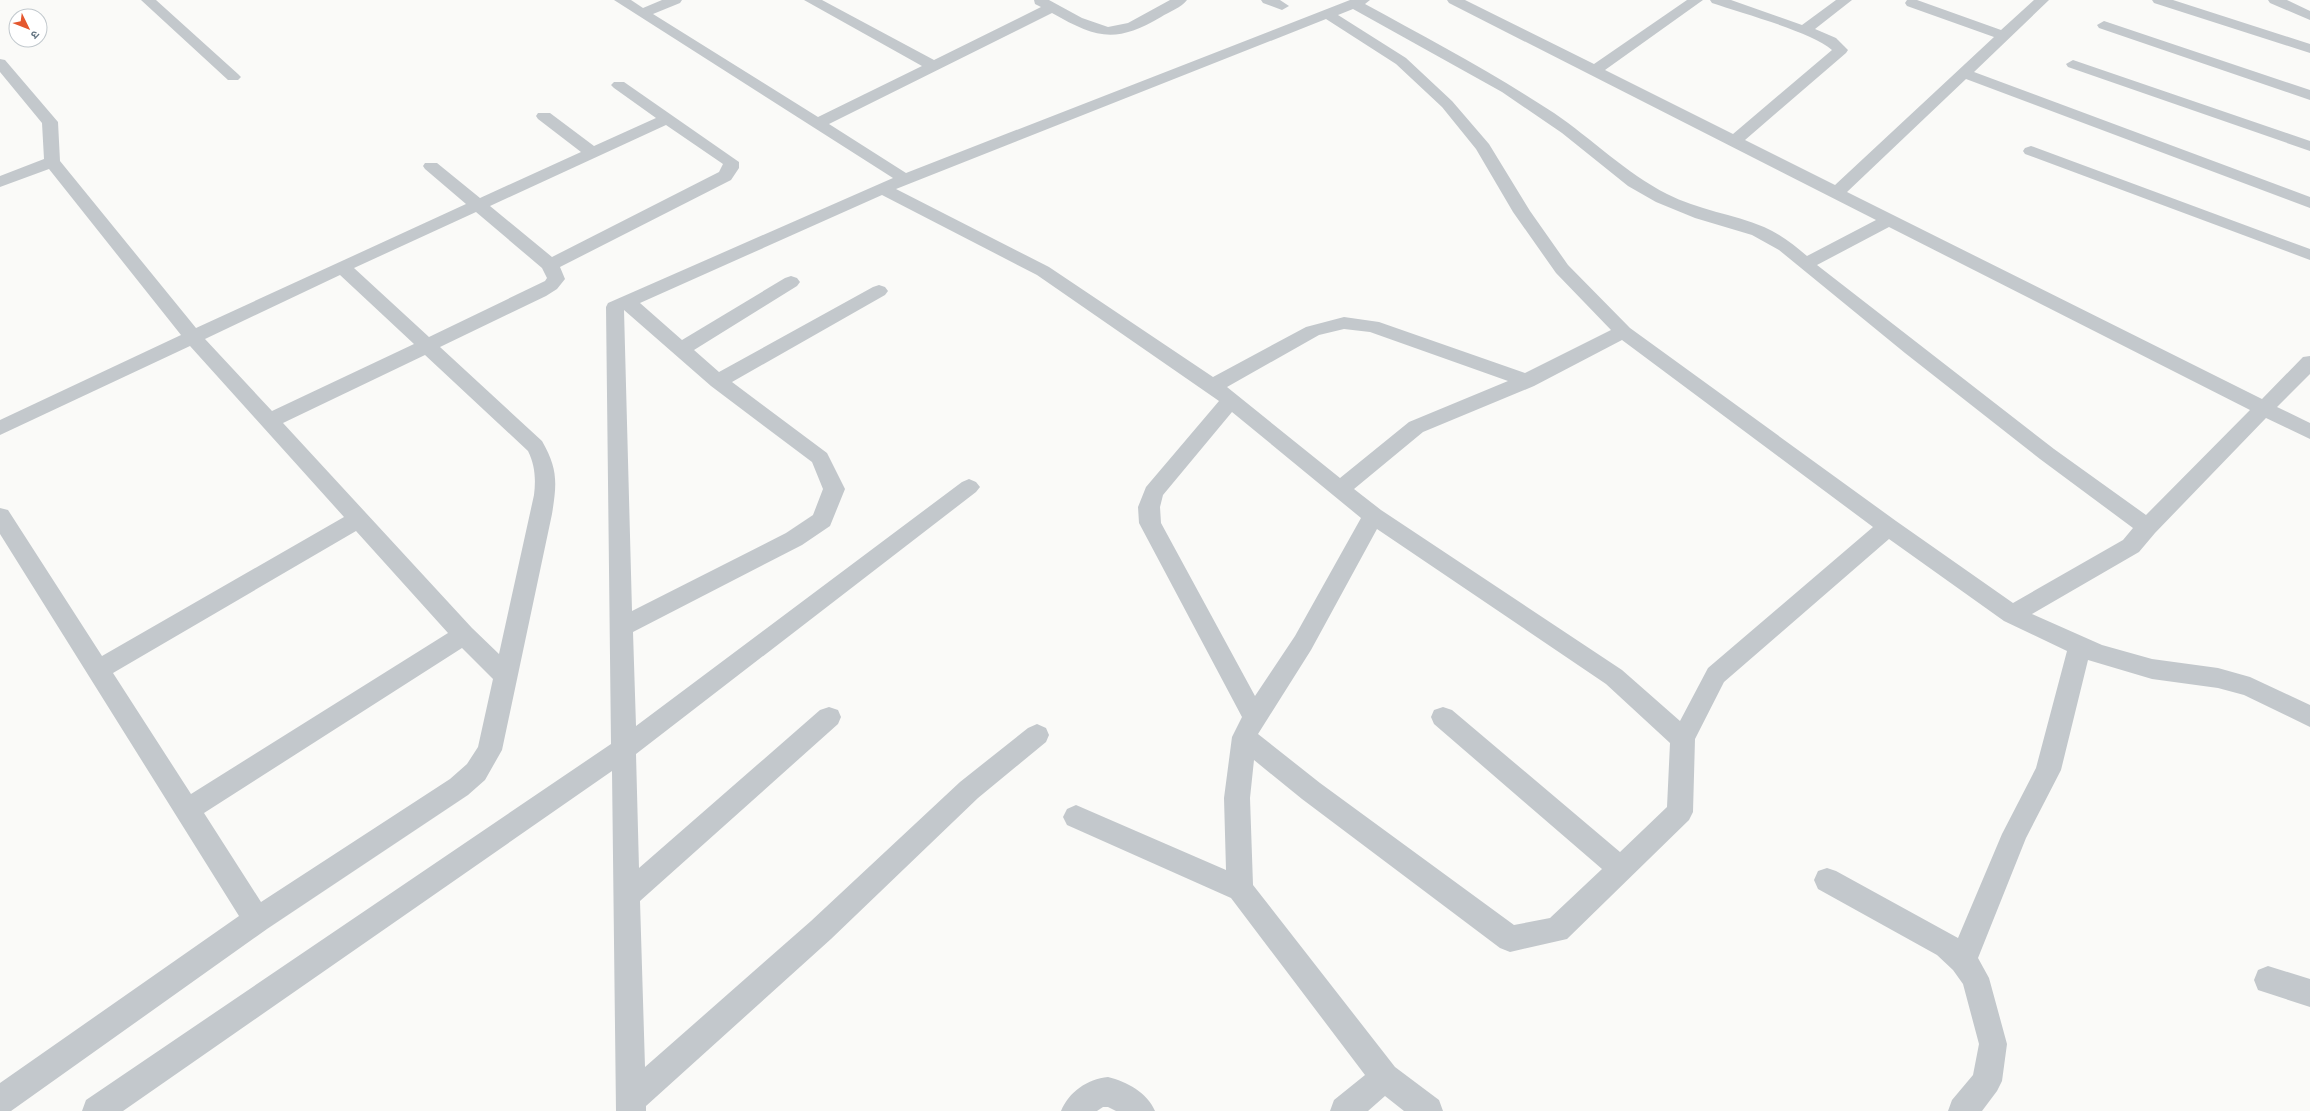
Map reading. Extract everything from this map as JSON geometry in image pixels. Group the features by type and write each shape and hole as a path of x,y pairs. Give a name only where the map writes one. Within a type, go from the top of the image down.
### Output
{"street":[{"path":"148,0 233,77"},
{"path":"621,0 905,179"},
{"path":"642,13 675,0"},
{"path":"811,0 933,66"},
{"path":"1038,0 1094,29 1115,31 1126,28 1180,0"},
{"path":"1268,0 1282,6"},
{"path":"1454,0 2310,432"},
{"path":"1594,71 1696,0"},
{"path":"1717,0 1804,30 1831,41 1841,50 1734,142"},
{"path":"1804,30 1845,0"},
{"path":"1836,193 2042,0"},
{"path":"2159,0 2310,49"},
{"path":"2275,0 2310,16"},
{"path":"631,1105 628,895 615,308 905,179 1329,15 1359,2 1507,89 1568,130 1634,182 1662,198 1700,214 1758,231 1785,246 1805,264 2041,449 2147,527"},
{"path":"1912,3 2004,36"},
{"path":"817,124 1053,8"},
{"path":"1329,15 1401,61 1447,104 1483,147 1522,212 1562,269 1623,332 1888,527 2012,615 2097,654 2152,669 2218,678 2250,687 2310,717"},
{"path":"2104,25 2310,95"},
{"path":"0,63 50,122 52,162 193,337 464,635 507,677"},
{"path":"2073,64 2310,146"},
{"path":"1964,73 2310,203"},
{"path":"550,265 725,176 732,168 731,162 619,85"},
{"path":"544,116 592,152"},
{"path":"0,428 342,267 668,118"},
{"path":"2032,151 2310,255"},
{"path":"0,182 52,162"},
{"path":"270,420 426,347 551,285 556,279 550,265 479,204 431,166"},
{"path":"883,189 1043,271 1213,386 1341,488 1373,516 1614,677 1683,739"},
{"path":"1805,264 1889,220"},
{"path":"0,1102 257,920 459,787 476,772 490,750 507,677 548,478 544,460 535,446 426,347 342,267"},
{"path":"681,349 791,282"},
{"path":"718,381 878,291"},
{"path":"622,627 794,539 822,520 834,489 820,458 718,381 626,302"},
{"path":"1213,386 1259,359 1313,331 1344,323 1372,326 1527,380"},
{"path":"1341,488 1416,427 1527,380 1623,332"},
{"path":"2012,615 2131,546 2147,527 2310,362"},
{"path":"1231,400 1153,492 1149,507 1150,523 1249,727 1343,815 1510,939 1557,930 1680,812 1683,739 1716,675 1888,527"},
{"path":"97,1111 625,748 969,487"},
{"path":"0,516 257,920"},
{"path":"1240,889 1237,798 1249,727 1303,643 1373,516"},
{"path":"97,670 359,519"},
{"path":"187,810 464,635"},
{"path":"1963,960 2015,834 2048,770 2080,646"},
{"path":"628,895 829,717"},
{"path":"1443,717 1621,869"},
{"path":"631,1105 821,930 968,790 1037,735"},
{"path":"1076,817 1240,889 1385,1077 1428,1111"},
{"path":"1827,880 1947,946 1963,960 1976,978 1993,1044 1987,1081 1963,1111"},
{"path":"2268,980 2310,993"},
{"path":"1344,1111 1385,1077"},
{"path":"1076,1111 1086,1100 1103,1092 1120,1094 1140,1111"}]}
